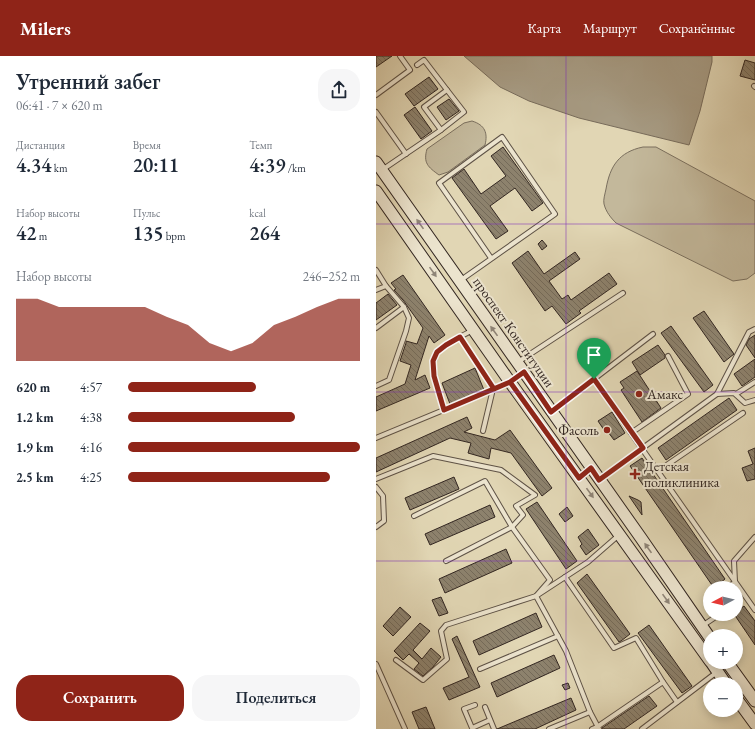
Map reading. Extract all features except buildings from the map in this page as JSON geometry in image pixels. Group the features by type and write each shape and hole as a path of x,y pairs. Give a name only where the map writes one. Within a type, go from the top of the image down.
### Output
{"main road":[{"name":"проспект Конституции","path":"378,169 517,362 702,627"},
{"path":"377,194 703,652"},
{"path":"510,382 524,372"},
{"path":"579,478 591,468"},
{"path":"691,634 702,627"},
{"path":"716,669 721,677"},
{"path":"732,669 755,701"},
{"path":"743,708 755,724"}],"lane":[{"path":"376,95 410,70 400,56"},
{"path":"378,169 406,154 464,112 424,60 417,65"},
{"path":"441,130 424,107 447,90"},
{"path":"376,112 406,154"},
{"path":"459,281 492,258 555,214 502,138 439,183 492,258"},
{"path":"376,270 386,286 404,307 409,318 389,380 376,386"},
{"path":"376,290 386,286"},
{"path":"517,362 623,293"},
{"path":"376,328 404,307"},
{"path":"599,480 717,394 749,332 755,329"},
{"path":"444,410 434,376 433,361 437,352 446,345 473,330"},
{"path":"551,412 653,334"},
{"path":"460,337 493,389 483,431"},
{"path":"631,433 688,394 668,356"},
{"path":"594,379 734,581"},
{"path":"376,438 510,382"},
{"path":"736,394 755,382"},
{"path":"717,394 734,393 745,403 755,400"},
{"path":"658,470 743,413"},
{"path":"376,479 433,456 501,470 536,495 516,506 523,515 512,527 446,561"},
{"path":"414,516 485,481 512,527 550,580 536,596"},
{"path":"376,487 383,496 384,521 376,527"},
{"path":"396,660 423,680 447,659 441,631 446,624 536,596 588,562 620,534"},
{"path":"735,581 734,561 755,537"},
{"path":"565,577 614,648 636,638 663,682 678,702"},
{"path":"743,593 755,610"},
{"path":"536,596 566,651 590,712 598,728"},
{"path":"702,627 710,621"},
{"path":"480,668 558,636"},
{"path":"376,664 405,729"},
{"path":"642,729 718,672"},
{"path":"592,729 598,728 663,682"},
{"path":"475,705 464,709 472,728 490,720"},
{"path":"485,707 494,729"},
{"path":"549,729 590,712"}],"shaded area":[{"path":"464,56 712,56 712,62 700,111 689,145 579,118 529,101 500,87"},
{"path":"472,121 483,127 486,133 485,145 448,172 439,175 427,164 427,149 464,123"},
{"path":"643,147 656,147 755,201 755,273 747,279 733,281 616,223 612,219 606,210 604,202 610,173 617,161 622,156 635,149"}],"place":[{"name":"Амакс","path":"639,394"},
{"name":"Фасоль","path":"607,430"},
{"name":"Детская поликлиника","path":"635,474"}],"route":[{"path":"594,379 551,412 524,372 510,382 494,389 460,337 437,352 433,361 434,376 444,410 494,389 510,382 579,478 591,468 599,480 643,448 594,379"}]}
